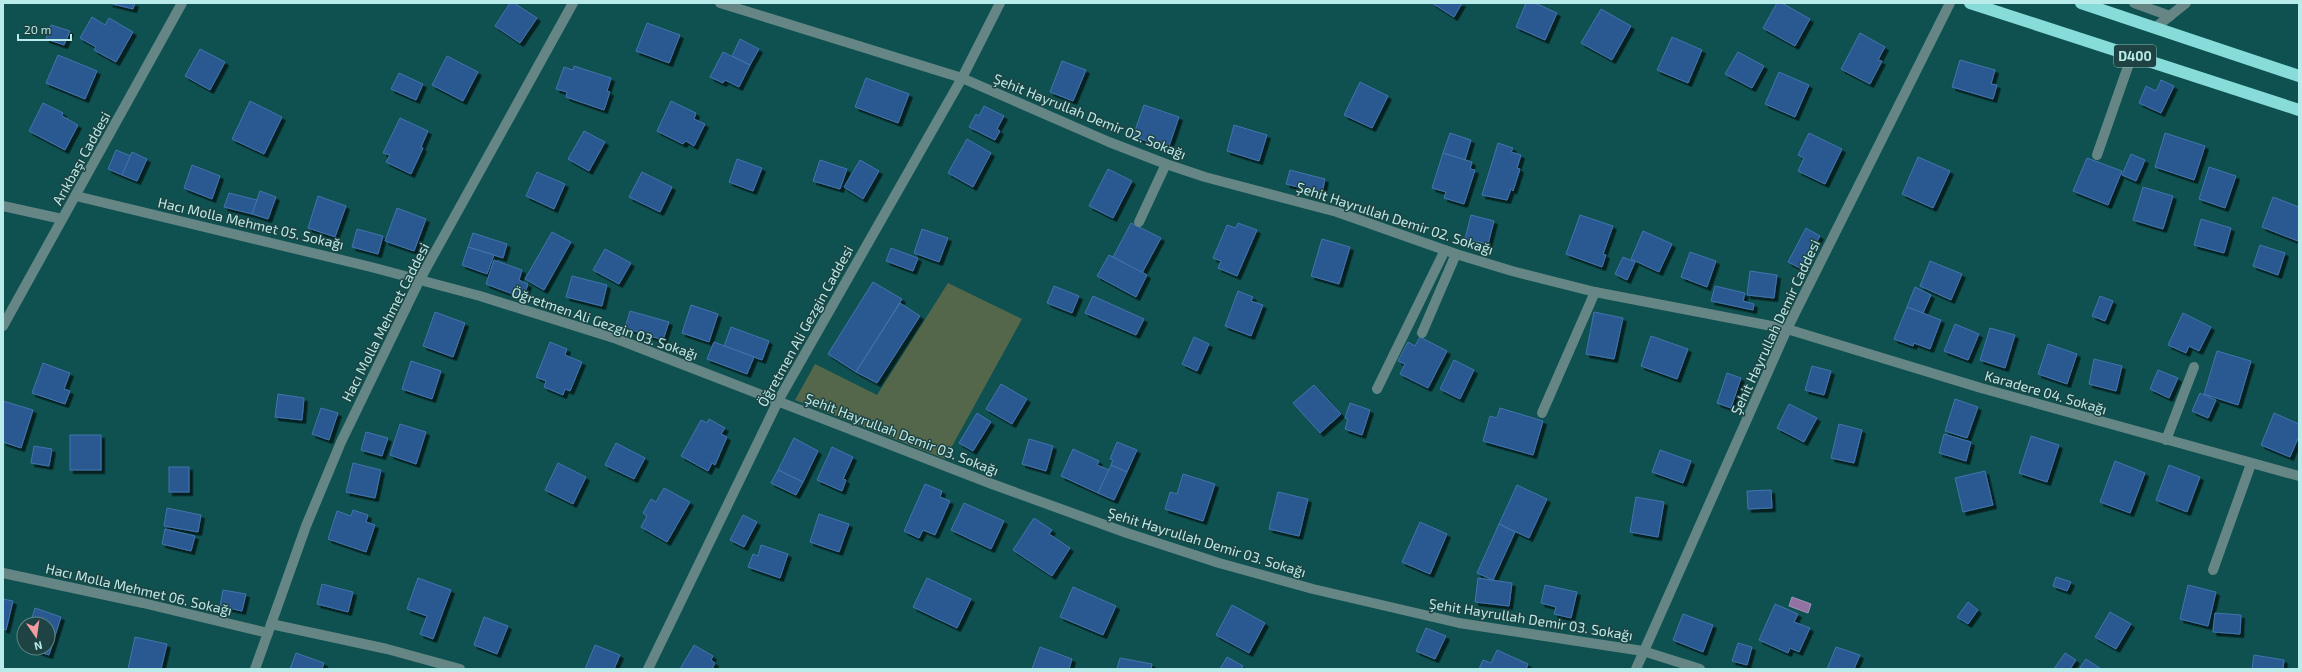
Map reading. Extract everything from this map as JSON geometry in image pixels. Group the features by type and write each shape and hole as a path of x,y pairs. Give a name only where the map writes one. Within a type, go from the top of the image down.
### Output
{"highway":[{"name":"D400","path":"1970,3 2299,110"},
{"name":"D400","path":"2081,3 2299,76"}],"street":[{"name":"Arıkbaşı Caddesi","path":"3,326 182,3"},
{"name":"Hacı Molla Mehmet Caddesi","path":"255,669 306,526 341,442 419,281 573,3"},
{"name":"Şehit Hayrullah Demir 02. Sokağı","path":"720,3 962,78 1109,142 1166,164 1205,177 1337,212 1456,254 1595,292 1787,329"},
{"name":"Öğretmen Ali Gezgin Caddesi","path":"648,669 778,401 962,78 1000,3"},
{"name":"Şehit Hayrullah Demir Caddesi","path":"1636,669 1787,329 1950,3"},
{"path":"2134,3 2170,16"},
{"path":"2156,27 2186,3"},
{"path":"2097,155 2132,55"},
{"path":"1139,222 1166,164"},
{"name":"Hacı Molla Mehmet 05. Sokağı","path":"76,196 268,241 419,281"},
{"path":"3,206 62,219"},
{"path":"1377,389 1445,250"},
{"path":"1422,333 1456,254"},
{"name":"Öğretmen Ali Gezgin 03. Sokağı","path":"419,281 480,296 617,339 778,401"},
{"path":"1542,413 1595,292"},
{"name":"Karadere 04. Sokağı","path":"1787,329 1981,388 2251,464 2299,476"},
{"path":"2166,440 2194,367"},
{"name":"Şehit Hayrullah Demir 03. Sokağı","path":"778,401 992,484 1127,533 1226,565 1313,589 1459,623 1643,651 1700,669"},
{"path":"2214,570 2251,464"},
{"name":"Hacı Molla Mehmet 06. Sokağı","path":"3,573 270,629 387,649 460,669"}],"green space":[{"path":"948,283 1022,319 945,459 795,400 815,364 877,395"}],"shaded area":[{"path":"1792,597 1811,604 1808,613 1789,606"}],"building":[{"path":"109,3 135,3 133,9"},
{"path":"510,3 514,3 537,18 520,43 495,26"},
{"path":"1432,3 1462,3 1454,17"},
{"path":"1526,3 1535,3 1557,13 1545,40 1516,27"},
{"path":"1777,3 1782,3 1810,19 1795,46 1763,28"},
{"path":"1601,9 1631,26 1612,60 1581,43"},
{"path":"92,17 105,25 109,18 133,32 116,62 94,50 96,47 80,38"},
{"path":"647,23 680,35 669,63 636,51"},
{"path":"51,25 70,31 64,45 46,39"},
{"path":"1860,33 1885,47 1878,60 1882,61 1870,84 1841,69"},
{"path":"1672,37 1702,50 1688,83 1657,70"},
{"path":"740,39 759,49 750,65 732,56"},
{"path":"200,49 225,62 210,90 185,76"},
{"path":"723,52 750,65 739,87 725,80 723,83 710,77"},
{"path":"1738,52 1764,66 1752,88 1725,74"},
{"path":"58,55 97,71 85,99 46,83"},
{"path":"447,56 478,72 463,101 432,85"},
{"path":"1960,60 1995,70 1991,84 1997,85 1993,99 1952,87"},
{"path":"1062,61 1086,70 1073,101 1050,92"},
{"path":"574,66 611,78 607,91 610,92 604,110 566,97 567,92 556,89 564,67 573,70"},
{"path":"1779,72 1809,85 1795,117 1765,104"},
{"path":"399,73 423,84 416,100 391,89"},
{"path":"866,78 909,94 898,123 855,107"},
{"path":"2161,80 2174,86 2161,113 2139,103 2146,86 2156,91"},
{"path":"1360,82 1388,96 1372,128 1344,115"},
{"path":"250,101 282,117 264,154 232,139"},
{"path":"671,101 696,113 694,119 705,124 694,146 686,141 683,144 657,131"},
{"path":"43,103 63,113 62,116 78,125 65,150 29,131"},
{"path":"1144,105 1179,117 1168,149 1133,136"},
{"path":"984,106 1004,116 997,129 1000,131 995,140 969,127 976,114 979,116"},
{"path":"400,118 428,131 421,147 423,148 411,174 386,162 390,155 383,153"},
{"path":"1234,125 1267,135 1259,161 1227,151"},
{"path":"584,131 605,142 589,171 568,159"},
{"path":"1450,133 1471,140 1465,160 1443,153"},
{"path":"1809,133 1842,149 1825,184 1798,171 1804,158 1798,155"},
{"path":"2165,133 2205,146 2194,180 2155,167"},
{"path":"967,139 991,153 973,187 948,173"},
{"path":"1498,143 1513,148 1511,152 1521,155 1517,168 1520,169 1513,191 1511,189 1507,200 1482,195"},
{"path":"116,150 131,156 122,175 108,169"},
{"path":"132,152 147,159 137,181 122,175"},
{"path":"1443,153 1472,162 1470,169 1475,170 1464,204 1444,198 1446,192 1432,188"},
{"path":"2131,154 2145,160 2136,181 2122,175"},
{"path":"1918,157 1950,171 1933,208 1902,194"},
{"path":"2087,158 2122,171 2108,205 2073,191"},
{"path":"737,159 762,168 753,191 729,182"},
{"path":"820,160 847,169 840,189 813,181"},
{"path":"860,160 879,171 863,199 844,187"},
{"path":"192,165 220,176 212,199 184,188"},
{"path":"2209,167 2236,176 2225,208 2199,199"},
{"path":"1108,169 1132,181 1113,218 1089,206"},
{"path":"1290,170 1325,179 1322,193 1286,184"},
{"path":"537,172 565,184 554,209 526,196"},
{"path":"642,172 672,187 660,212 629,197"},
{"path":"2143,187 2173,196 2163,229 2133,220"},
{"path":"260,191 276,197 268,219 252,214"},
{"path":"229,193 257,200 252,214 224,207"},
{"path":"318,196 346,206 335,237 308,228"},
{"path":"2273,197 2299,207 2298,241 2262,227"},
{"path":"397,208 426,219 414,251 385,241"},
{"path":"1471,215 1494,221 1488,244 1465,239"},
{"path":"1580,215 1613,226 1603,254 1606,255 1602,267 1566,254"},
{"path":"2201,219 2231,228 2224,253 2194,245"},
{"path":"1131,223 1161,238 1142,273 1113,257"},
{"path":"1238,223 1257,230 1237,276 1218,268 1221,261 1213,258 1227,225 1236,228"},
{"path":"1806,228 1820,236 1802,269 1788,262"},
{"path":"357,229 383,236 378,254 352,247"},
{"path":"922,229 948,238 939,262 914,253"},
{"path":"1643,231 1672,244 1659,272 1631,259"},
{"path":"552,232 571,242 544,290 525,279"},
{"path":"473,233 507,244 503,258 468,247"},
{"path":"1322,239 1350,247 1339,284 1311,276"},
{"path":"2260,245 2285,253 2278,275 2253,266"},
{"path":"468,247 494,255 487,274 462,265"},
{"path":"891,248 918,258 913,271 886,261"},
{"path":"605,249 631,263 619,284 593,270"},
{"path":"1690,252 1716,261 1707,287 1681,277"},
{"path":"1109,255 1147,275 1136,297 1097,276"},
{"path":"1623,257 1635,262 1627,280 1615,274"},
{"path":"494,260 522,270 519,280 528,284 523,298 486,284"},
{"path":"1930,261 1962,274 1951,300 1920,286"},
{"path":"1750,271 1777,275 1774,298 1747,295"},
{"path":"572,276 607,285 602,306 566,297"},
{"path":"873,282 902,299 856,372 828,354"},
{"path":"1054,286 1079,296 1072,313 1047,303"},
{"path":"1715,286 1745,293 1743,301 1754,304 1753,310 1711,301"},
{"path":"1915,287 1931,295 1923,313 1907,307"},
{"path":"1238,291 1253,297 1251,301 1263,305 1251,336 1225,326"},
{"path":"1093,296 1144,319 1136,335 1085,313"},
{"path":"2100,296 2113,301 2105,321 2092,316"},
{"path":"900,303 920,316 877,383 856,372"},
{"path":"691,305 718,314 709,342 682,333"},
{"path":"1907,307 1941,320 1930,349 1914,343 1913,346 1894,339"},
{"path":"630,311 669,322 663,340 625,328"},
{"path":"435,312 465,323 453,357 423,346"},
{"path":"1594,312 1623,318 1614,359 1586,354"},
{"path":"2183,313 2211,327 2199,351 2189,346 2186,353 2168,345"},
{"path":"1955,324 1979,334 1968,360 1944,351"},
{"path":"731,327 769,341 762,360 724,346"},
{"path":"1990,328 2015,335 2005,368 1980,360"},
{"path":"1651,336 1688,349 1677,379 1641,366"},
{"path":"1194,337 1209,344 1197,371 1182,364"},
{"path":"1420,337 1447,351 1428,388 1400,374 1405,364 1398,361 1408,342 1415,346"},
{"path":"550,342 567,349 565,355 582,362 570,391 565,389 563,395 544,387 546,381 536,377"},
{"path":"714,342 754,357 747,374 707,359"},
{"path":"2048,344 2077,354 2067,384 2038,374"},
{"path":"2217,351 2251,361 2238,405 2204,394"},
{"path":"2094,359 2122,366 2116,391 2089,384"},
{"path":"1454,360 1474,370 1460,399 1440,389"},
{"path":"411,361 441,371 432,399 402,389"},
{"path":"43,363 70,373 64,389 70,391 65,404 32,393"},
{"path":"1812,366 1831,371 1824,395 1805,390"},
{"path":"2158,370 2178,378 2169,398 2150,389"},
{"path":"1727,373 1741,378 1731,408 1717,403"},
{"path":"1001,384 1027,399 1012,424 986,409"},
{"path":"1314,385 1341,414 1320,433 1293,403"},
{"path":"2200,393 2216,400 2208,418 2192,411"},
{"path":"278,394 304,398 302,420 275,417"},
{"path":"1955,399 1978,407 1967,438 1945,431"},
{"path":"3,401 33,410 21,448 3,442"},
{"path":"1350,403 1370,410 1362,435 1345,429 1348,419 1345,418"},
{"path":"1789,404 1817,418 1804,442 1777,428"},
{"path":"321,408 338,413 329,440 312,434"},
{"path":"1500,408 1543,421 1533,455 1483,441 1490,416 1497,418"},
{"path":"977,413 991,422 973,451 959,443"},
{"path":"2274,413 2299,424 2299,436 2290,457 2261,445"},
{"path":"709,419 725,428 721,434 727,437 715,465 712,463 708,471 681,456 701,420 707,423"},
{"path":"400,424 426,432 416,464 390,455"},
{"path":"1839,424 1862,430 1854,463 1831,458"},
{"path":"366,432 388,438 382,456 361,450"},
{"path":"1944,434 1971,442 1966,461 1939,453"},
{"path":"70,435 101,435 101,470 70,470"},
{"path":"2031,436 2059,445 2047,482 2019,473"},
{"path":"794,438 818,451 803,482 778,470"},
{"path":"1029,439 1053,446 1046,471 1022,464"},
{"path":"1117,442 1137,450 1127,472 1111,465 1113,460 1110,459"},
{"path":"616,443 645,458 634,479 605,465"},
{"path":"34,446 52,449 49,466 31,463"},
{"path":"832,447 853,457 843,479 846,480 842,491 817,480"},
{"path":"1073,449 1099,461 1097,465 1109,470 1098,493 1061,476"},
{"path":"1660,450 1691,461 1683,483 1652,472"},
{"path":"2115,461 2145,473 2130,513 2100,502"},
{"path":"353,463 381,470 375,498 346,492"},
{"path":"558,463 586,477 573,504 545,490"},
{"path":"1111,465 1127,472 1114,500 1098,493"},
{"path":"2169,465 2200,477 2187,512 2156,500"},
{"path":"169,467 189,467 189,492 169,492"},
{"path":"778,470 803,482 796,495 771,483"},
{"path":"1985,471 1993,505 1963,512 1955,478"},
{"path":"1183,474 1215,484 1203,521 1165,509 1170,492 1177,494"},
{"path":"925,484 942,491 940,497 950,501 935,535 923,530 919,538 904,531"},
{"path":"1517,485 1547,499 1529,538 1499,524"},
{"path":"664,488 690,502 667,542 641,527 647,516 643,513 651,499 656,502"},
{"path":"1771,490 1772,508 1748,509 1747,491"},
{"path":"1278,492 1308,499 1299,536 1269,529"},
{"path":"1636,497 1664,502 1658,537 1630,532"},
{"path":"964,503 1004,521 991,549 951,530"},
{"path":"167,508 201,515 198,532 164,526"},
{"path":"353,510 368,515 366,522 375,525 366,552 328,539 337,511 351,516"},
{"path":"819,514 849,524 839,552 810,542"},
{"path":"743,515 757,522 744,547 730,540"},
{"path":"1034,518 1052,530 1049,534 1070,548 1052,576 1013,550"},
{"path":"1420,522 1447,534 1430,574 1402,562"},
{"path":"1499,524 1515,532 1493,580 1477,573"},
{"path":"165,529 195,536 191,551 162,544"},
{"path":"761,545 788,554 780,578 748,567 753,554 758,556"},
{"path":"2056,577 2071,582 2067,591 2053,586"},
{"path":"418,578 451,590 433,639 420,634 427,616 407,609"},
{"path":"927,578 971,599 957,628 913,607"},
{"path":"1478,578 1512,583 1509,606 1475,602"},
{"path":"322,584 353,592 348,612 317,604"},
{"path":"1545,585 1577,592 1571,618 1554,614 1556,607 1541,603"},
{"path":"2188,585 2216,592 2208,626 2180,619"},
{"path":"1073,587 1116,606 1103,635 1060,617"},
{"path":"223,590 246,594 242,611 220,606"},
{"path":"3,599 13,601 6,630 3,629"},
{"path":"1968,602 1978,610 1968,624 1957,617"},
{"path":"1775,604 1798,614 1794,622 1810,628 1799,652 1790,648 1788,653 1759,640"},
{"path":"1232,605 1265,623 1249,653 1216,635"},
{"path":"35,608 61,617 56,633 56,616 32,616"},
{"path":"2110,612 2131,624 2116,649 2095,637"},
{"path":"2215,613 2241,615 2240,634 2213,632"},
{"path":"1683,614 1713,625 1703,652 1673,640"},
{"path":"484,617 508,626 497,654 474,645"},
{"path":"1426,628 1446,636 1435,659 1416,651"},
{"path":"135,637 167,644 161,669 128,669"},
{"path":"1738,643 1752,647 1747,665 1732,661"},
{"path":"595,645 620,655 614,669 585,669"},
{"path":"694,645 713,656 711,660 715,663 712,669 680,669"},
{"path":"1040,647 1072,659 1069,669 1032,669"},
{"path":"1836,647 1860,655 1854,669 1827,669"},
{"path":"1497,650 1528,664 1526,669 1479,669 1483,660 1491,663"},
{"path":"296,653 324,663 322,669 290,669"},
{"path":"2065,653 2076,660 2070,669 2054,669"},
{"path":"2254,655 2284,660 2283,669 2252,669"},
{"path":"1227,657 1243,666 1242,669 1220,669"},
{"path":"1120,658 1152,664 1151,669 1117,669"},
{"path":"2086,659 2101,669 2079,669"}]}
